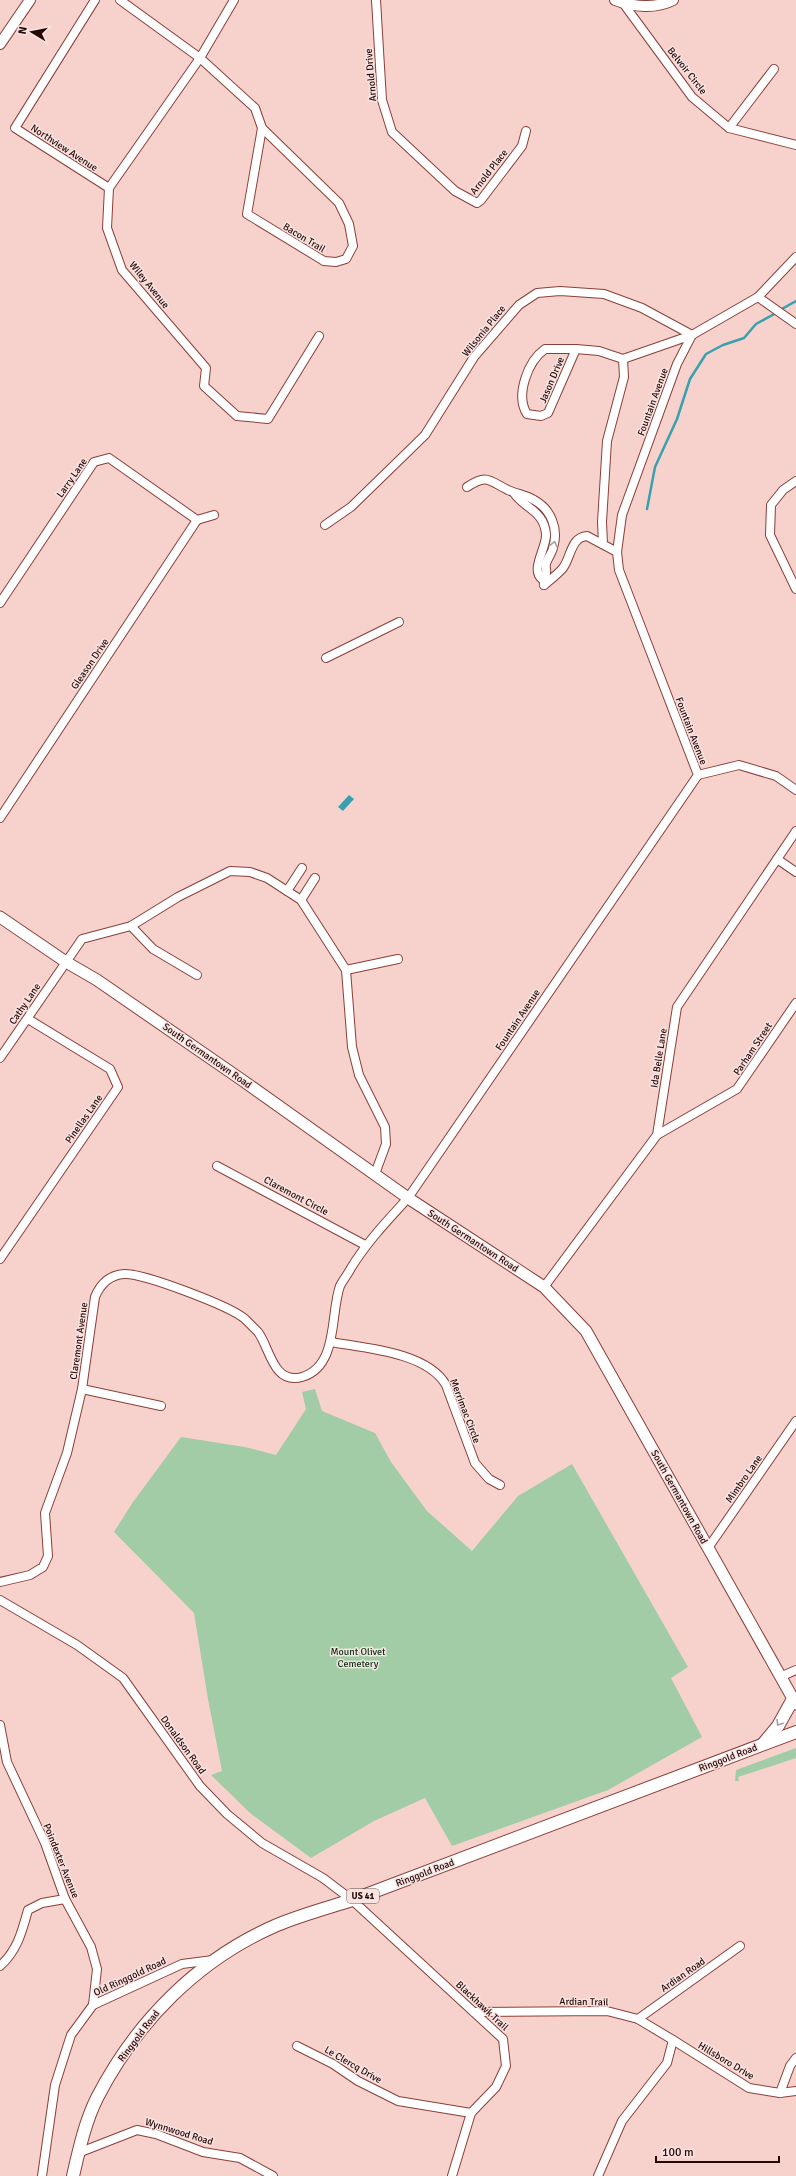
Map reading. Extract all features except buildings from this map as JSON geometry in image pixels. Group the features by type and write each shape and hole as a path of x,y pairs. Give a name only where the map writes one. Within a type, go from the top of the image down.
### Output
{"main road":[{"name":"South Germantown Road","path":"0,917 66,962 97,980 408,1198 544,1287 586,1331 794,1701"},
{"path":"762,1745 778,1726 794,1701"},
{"name":"Ringgold Road","path":"73,2176 78,2153 97,2099 124,2053 169,1996 213,1960 243,1941 278,1925 352,1900 796,1732"}],"street":[{"path":"0,44 30,0"},
{"name":"Northview Avenue","path":"95,0 14,128 109,188"},
{"name":"Bacon Trail","path":"120,0 200,58 255,108 262,128 339,203 349,224 353,246 346,259 336,262 324,261 248,214 262,128"},
{"path":"109,188 200,58 234,0"},
{"name":"Arnold Drive","path":"376,0 382,100 392,132 456,191"},
{"path":"619,1 641,6 654,5 673,0"},
{"name":"Belvoir Circle","path":"619,1 692,97 729,128 796,145"},
{"path":"729,128 774,69"},
{"name":"Arnold Place","path":"456,191 477,203 481,200 522,146 526,131"},
{"name":"Wiley Avenue","path":"109,188 107,228 122,270 206,368 204,386 237,416 268,419 318,336"},
{"path":"603,544 602,522 607,441 624,377 623,359 692,335 758,297 796,257"},
{"name":"Wilsonia Place","path":"325,526 351,507 425,435 474,357 519,305 537,293 560,291 604,294 642,308 692,335"},
{"path":"758,297 796,324"},
{"name":"Fountain Avenue","path":"408,1198 698,775 629,599 619,570 617,552 622,515 677,364 692,335"},
{"name":"Jason Drive","path":"576,349 548,413 541,416 527,414 523,408 522,399 525,383 533,361 545,349 576,349 599,351 623,359"},
{"name":"Larry Lane","path":"0,603 94,462 109,458 197,520"},
{"path":"467,487 480,479 488,480 514,493 529,497 543,506 554,523 555,540 545,566 546,574 543,580 544,585 563,569 578,539 587,536 617,552"},
{"path":"796,481 783,490 771,505 770,535 796,589"},
{"path":"197,520 214,515"},
{"name":"Gleason Drive","path":"0,818 197,520"},
{"path":"326,658 399,622"},
{"path":"698,775 739,765 776,776 796,790"},
{"name":"Ida Belle Lane","path":"544,1287 657,1135 677,1007 796,831"},
{"path":"777,859 796,872"},
{"path":"287,891 302,868"},
{"name":"Cathy Lane","path":"0,1058 82,939 131,926 178,897 230,871 250,872 268,878 301,900"},
{"path":"315,878 301,900 346,970 352,1047 359,1075 386,1127 386,1144 375,1174"},
{"path":"131,926 153,949 197,975"},
{"path":"346,970 398,959"},
{"name":"Parham Street","path":"657,1135 738,1089 796,1003"},
{"name":"Pinellas Lane","path":"0,1259 118,1087 110,1069 28,1019"},
{"name":"Claremont Circle","path":"217,1166 366,1245"},
{"name":"Claremont Avenue","path":"0,1582 30,1575 43,1567 48,1556 45,1513 67,1453 82,1388 95,1297 100,1286 111,1278 124,1274 172,1286 220,1305 244,1318 258,1333 272,1364 279,1372 290,1378 302,1377 311,1372 326,1353 331,1342 340,1286 366,1245 408,1198"},
{"name":"Merrimac Circle","path":"331,1342 403,1356 424,1366 440,1377 446,1385 475,1462 489,1479 500,1485"},
{"path":"82,1388 161,1406"},
{"name":"Mimbro Lane","path":"708,1548 796,1421"},
{"name":"Donaldson Road","path":"0,1600 77,1646 123,1678 200,1786 227,1814 262,1843 323,1878 352,1900"},
{"path":"780,1677 796,1670"},
{"name":"Poindexter Avenue","path":"0,1725 6,1762 45,1843 65,1899 92,1947 97,1969 94,2005"},
{"path":"0,1966 10,1957 20,1937 28,1910 42,1903 65,1899"},
{"name":"Blackhawk Trail","path":"352,1900 503,2039 506,2066 496,2087 471,2113 452,2176"},
{"name":"Ardian Road","path":"638,2019 740,1946"},
{"name":"Old Ringgold Road","path":"42,2176 56,2085 71,2035 94,2005 182,1964 213,1960"},
{"name":"Ardian Trail","path":"474,2012 607,2011 638,2019 673,2040"},
{"path":"598,2176 622,2121 668,2063 673,2040"},
{"name":"Hillsboro Drive","path":"673,2040 749,2088 780,2093 796,2091"},
{"name":"Le Clercq Drive","path":"297,2046 334,2064 358,2081 398,2101 471,2113"},
{"path":"780,2093 790,2066 796,2058"},
{"name":"Wynnwood Road","path":"78,2153 137,2130 156,2134 202,2152 240,2158 273,2176"}],"green space":[{"name":"Mount Olivet Cemetery","path":"315,1389 322,1411 375,1433 391,1462 427,1511 472,1551 518,1496 572,1464 688,1667 671,1678 702,1737 608,1790 452,1846 425,1798 374,1821 311,1858 250,1813 211,1775 222,1771 208,1699 194,1613 114,1532 133,1502 181,1437 245,1447 276,1455 306,1409 302,1392"},
{"path":"796,1748 796,1758 738,1777 739,1781 735,1781 736,1770"}],"water":[{"path":"349,795 354,799 343,811 338,807"}],"waterway":[{"path":"780,310 796,301"},
{"path":"647,509 655,467 677,419 690,379 706,354 723,345 744,338 756,324 776,313"}]}
